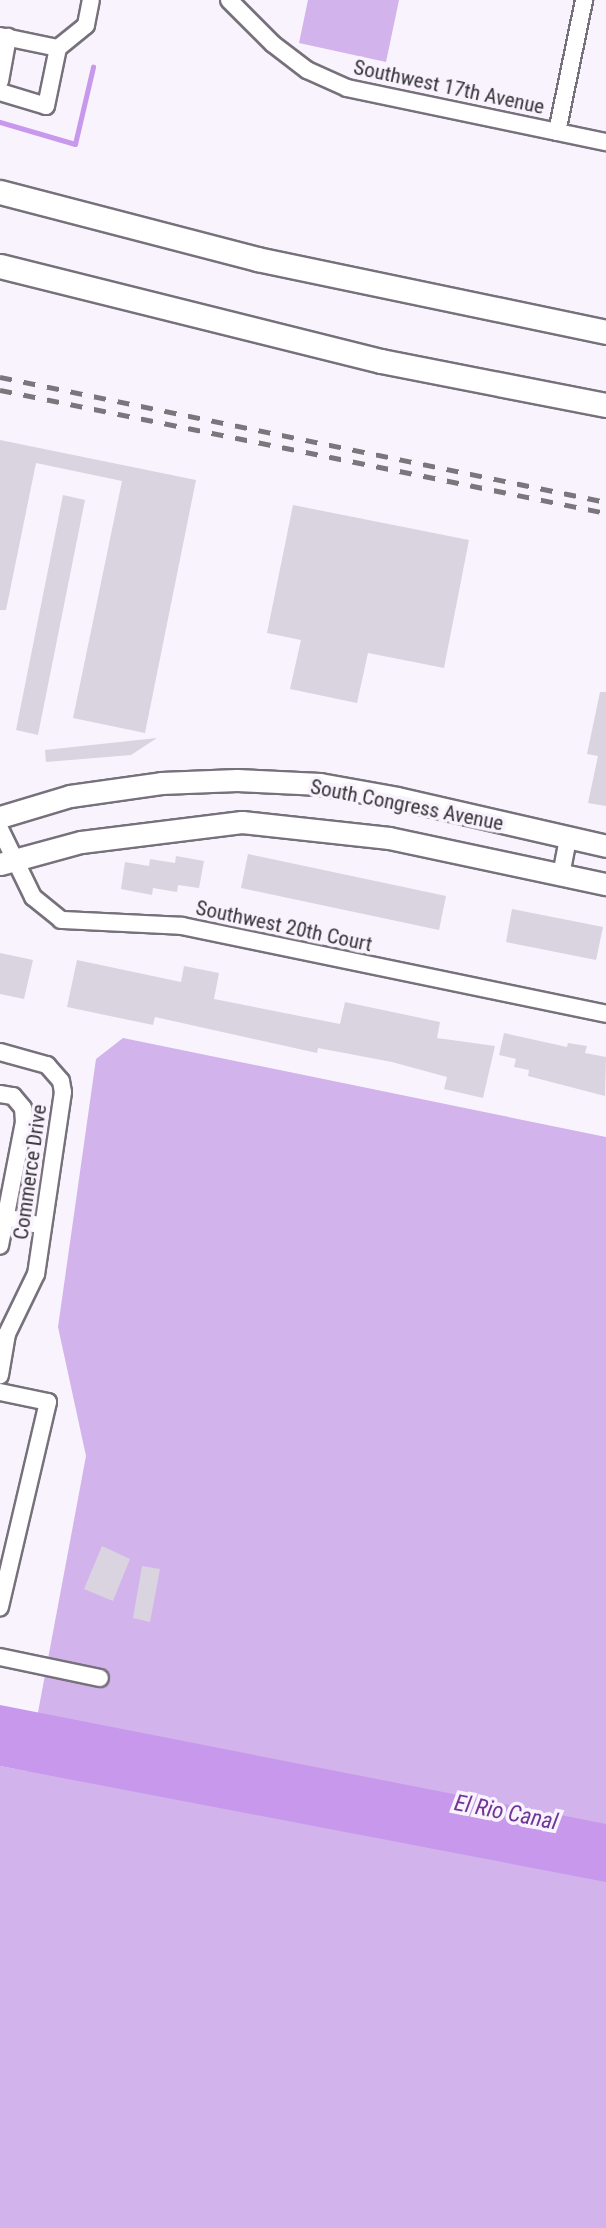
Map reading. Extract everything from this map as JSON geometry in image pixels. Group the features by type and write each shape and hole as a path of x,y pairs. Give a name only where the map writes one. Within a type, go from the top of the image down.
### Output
{"highway":[{"path":"0,192 269,262 606,332"},
{"path":"0,266 381,361 606,405"}],"main road":[{"name":"South Congress Avenue","path":"0,817 70,796 161,783 237,780 320,784 606,846"},
{"name":"South Congress Avenue","path":"6,862 80,842 242,822 389,838 606,884"}],"street":[{"path":"0,92 46,106 58,48 86,25 91,0"},
{"name":"Southwest 17th Avenue","path":"229,0 273,44 307,70 347,88 606,142"},
{"path":"557,132 584,0"},
{"path":"0,81 4,36 58,48"},
{"name":"Southwest 20th Court","path":"0,829 6,862 41,906 61,920 182,926 606,1014"},
{"path":"561,875 568,839"},
{"name":"Commerce Drive","path":"0,1052 47,1065 61,1081 36,1274 2,1345 0,1375"},
{"path":"0,1094 18,1102 24,1122 0,1246"},
{"path":"5,1217 43,1226"},
{"path":"0,1392 48,1402 0,1607"},
{"path":"0,1657 100,1678"}],"shaded area":[{"path":"308,0 399,0 386,62 299,43"},
{"path":"123,1038 606,1137 606,2228 0,2228 0,1766 27,1771 86,1456 58,1327 96,1059"}],"water":[{"name":"El Rio Canal","path":"0,1705 606,1824 606,1882 0,1766"}],"building":[{"path":"0,440 196,480 145,733 73,718 122,481 36,463 6,610 0,610"},
{"path":"63,495 85,500 38,735 16,730"},
{"path":"293,505 469,540 444,668 368,653 357,703 290,689 301,640 267,633"},
{"path":"600,692 606,692 606,806 588,803 598,756 587,754"},
{"path":"157,738 131,755 46,762 45,750"},
{"path":"248,854 446,896 439,930 241,888"},
{"path":"176,856 204,861 199,888 178,885 177,892 153,888 152,895 121,889 125,862 149,866 150,859 175,863"},
{"path":"512,909 603,927 596,960 506,942"},
{"path":"0,953 33,960 24,999 0,994"},
{"path":"77,960 181,982 184,966 219,973 214,999 340,1024 345,1002 440,1022 437,1038 495,1046 483,1098 444,1089 447,1077 392,1062 318,1048 317,1053 155,1017 153,1025 67,1007"},
{"path":"504,1033 567,1047 568,1043 587,1046 585,1053 606,1057 605,1096 528,1076 529,1070 514,1067 516,1059 499,1055"},
{"path":"102,1546 130,1559 113,1601 84,1589"},
{"path":"142,1566 160,1569 150,1622 133,1618"}],"waterway":[{"path":"0,122 75,144 93,67"}],"railway":[{"path":"0,377 606,502"},
{"path":"0,390 606,513"}]}
